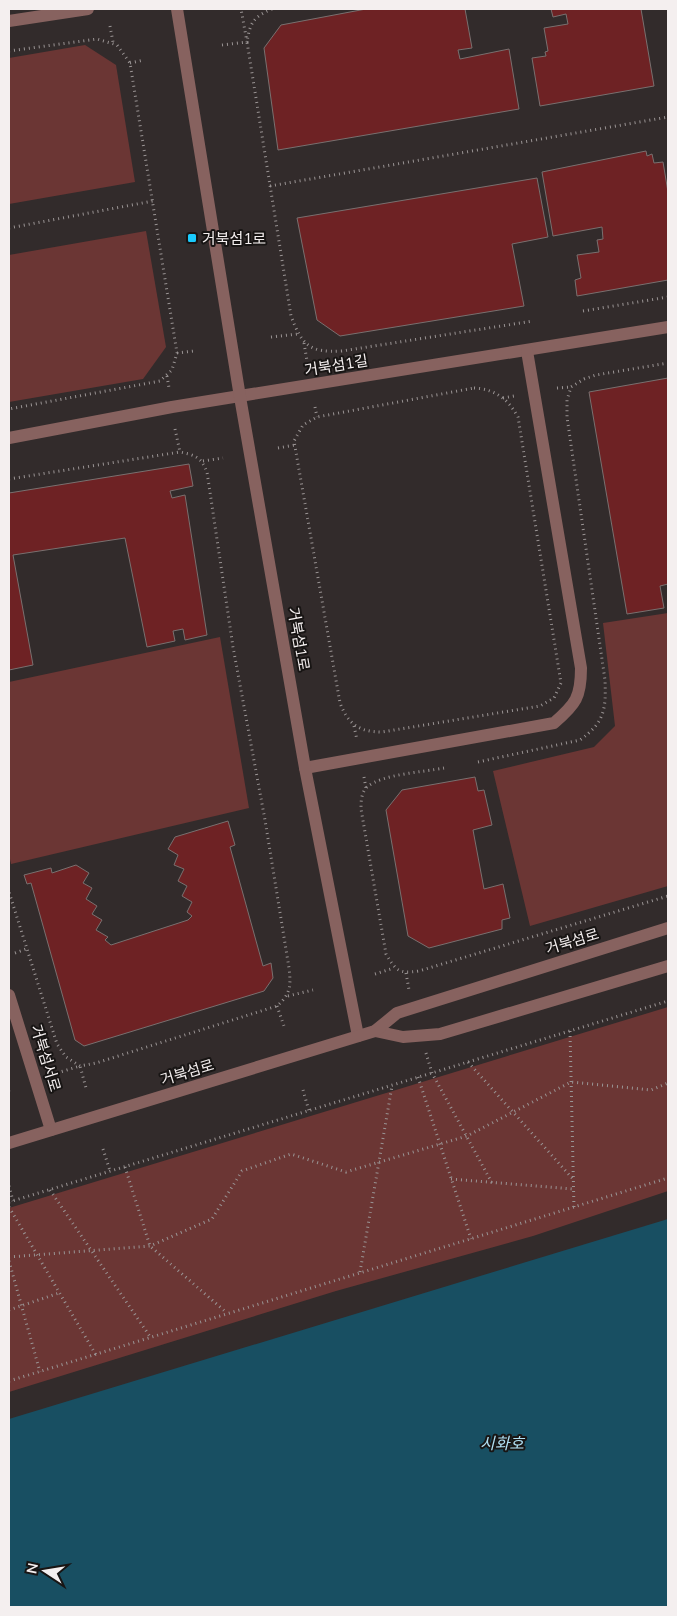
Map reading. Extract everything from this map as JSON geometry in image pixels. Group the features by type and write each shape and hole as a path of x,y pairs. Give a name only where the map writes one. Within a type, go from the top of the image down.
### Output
{"street":[{"path":"9,22 88,9"},
{"name":"거북섬1로","path":"177,9 240,397 305,768 358,1036"},
{"name":"거북섬1길","path":"9,438 172,407 668,327"},
{"path":"305,768 554,723 569,710 581,690 581,668 527,351"},
{"name":"거북섬로","path":"9,1143 358,1036 375,1030 397,1013 668,928"},
{"path":"375,1030 403,1037 440,1034 668,966"},
{"name":"거북섬서로","path":"9,995 51,1130"}],"path":[{"path":"241,9 291,316 298,334 304,342 313,349 328,352 342,351 533,321"},
{"path":"247,42 250,24 262,13 272,9"},
{"path":"9,409 147,385 167,376 172,370 177,353 130,62 113,43 110,26"},
{"path":"9,51 85,39 113,43"},
{"path":"222,45 247,42"},
{"path":"130,62 144,60"},
{"path":"270,186 668,117"},
{"path":"9,228 153,201"},
{"path":"583,311 668,297"},
{"path":"272,337 298,334"},
{"path":"304,342 308,367"},
{"path":"177,353 194,350"},
{"path":"167,376 169,388"},
{"path":"557,388 571,387"},
{"path":"354,726 371,732 382,732 531,708 547,704 558,691 561,683 561,673 518,418 504,398 494,392 474,388 316,417 297,433 295,445 340,703 344,714 354,726 357,740"},
{"path":"504,398 514,396"},
{"path":"315,407 316,417"},
{"path":"175,430 180,452"},
{"path":"278,448 295,445"},
{"path":"9,479 180,452 195,455 202,461 207,472 233,647 265,820 289,968 291,983 288,996"},
{"path":"202,461 223,458"},
{"path":"444,768 378,780 366,788 362,796 360,809 386,954 394,968 406,973 668,896"},
{"path":"364,777 366,788"},
{"path":"9,892 57,1044 66,1056 80,1066 86,1088"},
{"path":"15,953 27,949"},
{"path":"375,974 394,968"},
{"path":"406,973 410,993"},
{"path":"57,1074 277,1006 288,996 312,990"},
{"path":"9,1202 668,1001"},
{"path":"277,1006 285,1029"},
{"path":"570,1031 574,1209"},
{"path":"426,1053 432,1073 492,1183"},
{"path":"468,1062 573,1178"},
{"path":"418,1078 471,1239"},
{"path":"9,1256 150,1246 212,1219 242,1171 290,1154 346,1172 467,1136 571,1082 651,1090 668,1083"},
{"path":"360,1272 392,1086"},
{"path":"9,1090 13,1089"},
{"path":"303,1090 309,1111"},
{"path":"103,1149 110,1172"},
{"path":"125,1167 150,1246 228,1313"},
{"path":"9,1381 360,1272 574,1209 668,1178"},
{"path":"451,1180 573,1189"},
{"path":"9,1186 13,1201"},
{"path":"50,1190 150,1338"},
{"path":"9,1207 96,1355"},
{"path":"9,1261 40,1372"},
{"path":"9,1310 60,1293"}],"shaded area":[{"path":"85,45 116,65 135,182 9,204 9,58"},
{"path":"146,231 166,347 143,379 9,402 9,255"},
{"path":"668,613 668,886 530,926 493,771 594,747 615,726 603,623"},
{"path":"220,637 249,808 11,864 9,854 9,682"},
{"path":"668,1007 668,1191 533,1236 336,1291 9,1392 9,1208"}],"water":[{"name":"시화호","path":"668,1219 668,1607 9,1607 9,1419"}],"building":[{"path":"366,9 465,9 472,48 458,50 460,59 509,49 519,109 278,150 264,48 281,25"},
{"path":"551,9 641,9 654,86 540,106 532,58 546,56 545,52 548,51 544,28 568,24 566,14 553,17"},
{"path":"646,151 647,156 652,154 654,163 663,162 668,192 668,280 577,296 575,280 581,278 577,255 599,252 597,240 603,239 602,227 553,236 542,172"},
{"path":"537,178 548,237 512,244 524,306 340,336 317,320 297,218"},
{"path":"668,378 668,584 660,586 664,608 627,614 589,392"},
{"path":"189,464 193,486 170,491 172,498 185,495 207,635 185,640 183,629 173,631 175,641 147,647 125,538 13,555 33,665 9,670 9,493"},
{"path":"475,777 478,791 484,790 492,825 473,830 484,889 503,884 510,918 502,920 502,929 429,948 408,936 386,810 402,790"},
{"path":"228,821 235,845 230,847 263,966 271,963 273,978 264,991 84,1046 75,1040 31,883 27,884 24,875 51,868 52,873 76,865 89,873 83,883 92,888 86,899 97,906 92,914 102,920 96,930 108,937 105,940 111,945 188,920 192,916 187,912 192,902 182,896 187,886 178,881 184,869 174,865 178,855 168,849 175,837"}],"place":[{"name":"거북섬1로","path":"192,238"}]}
